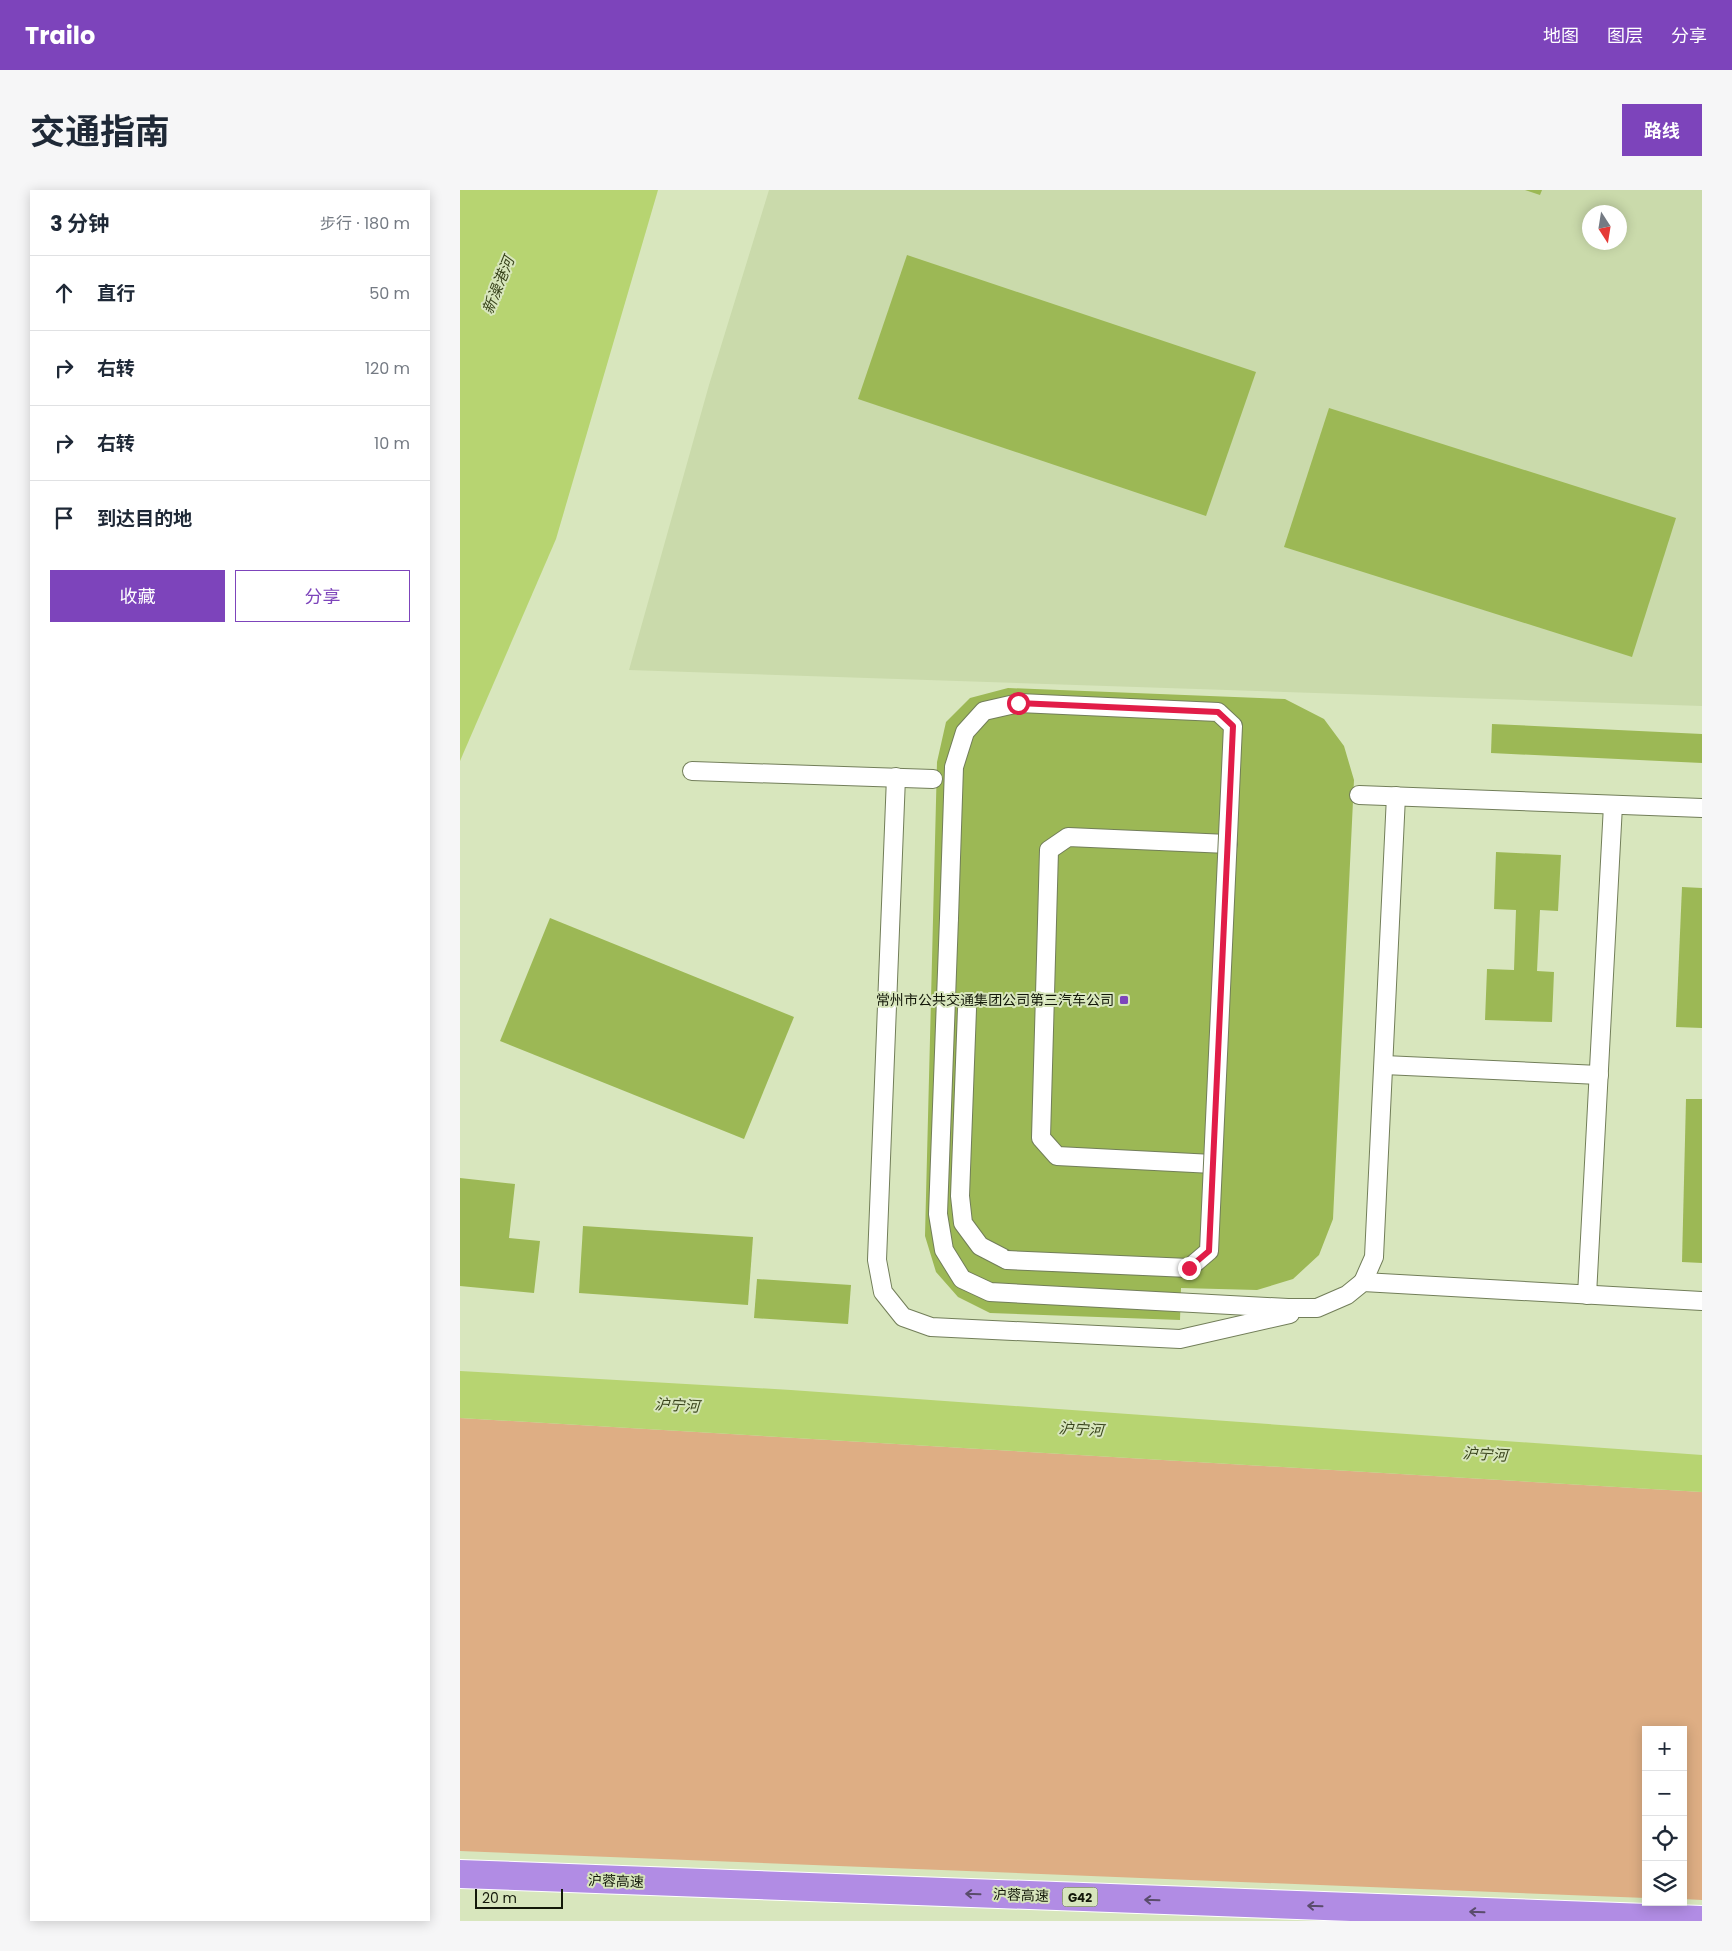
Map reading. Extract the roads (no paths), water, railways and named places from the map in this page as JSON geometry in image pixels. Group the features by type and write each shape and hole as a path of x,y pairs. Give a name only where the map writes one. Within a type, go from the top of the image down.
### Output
{"highway":[{"name":"沪蓉高速","path":"460,1874 1701,1920"}],"lane":[{"path":"946,1007 973,1010 960,1196 963,1223 980,1246 1007,1260 1189,1268 1209,1251 1233,726 1218,712 1018,703 984,712 965,732 954,768 938,1214 944,1250 962,1279 990,1292 1317,1308"},
{"path":"692,771 933,779"},
{"path":"896,777 877,1260 883,1292 903,1317 931,1327 1180,1339 1317,1308 1347,1295 1363,1282 1374,1257 1396,796"},
{"path":"1359,795 1702,808"},
{"path":"1587,1295 1613,805"},
{"path":"1213,1164 1057,1156 1041,1138 1049,850 1068,837 1228,844"},
{"path":"1384,1065 1599,1075"},
{"path":"1363,1282 1702,1302"}],"water":[{"name":"新澡港河","path":"460,190 658,190 556,539 460,761"},
{"name":"沪宁河","path":"460,1371 791,1390 1702,1455 1702,1492 460,1418"}],"place":[{"name":"常州市公共交通集团公司第三汽车公司","path":"1124,1000"}]}
